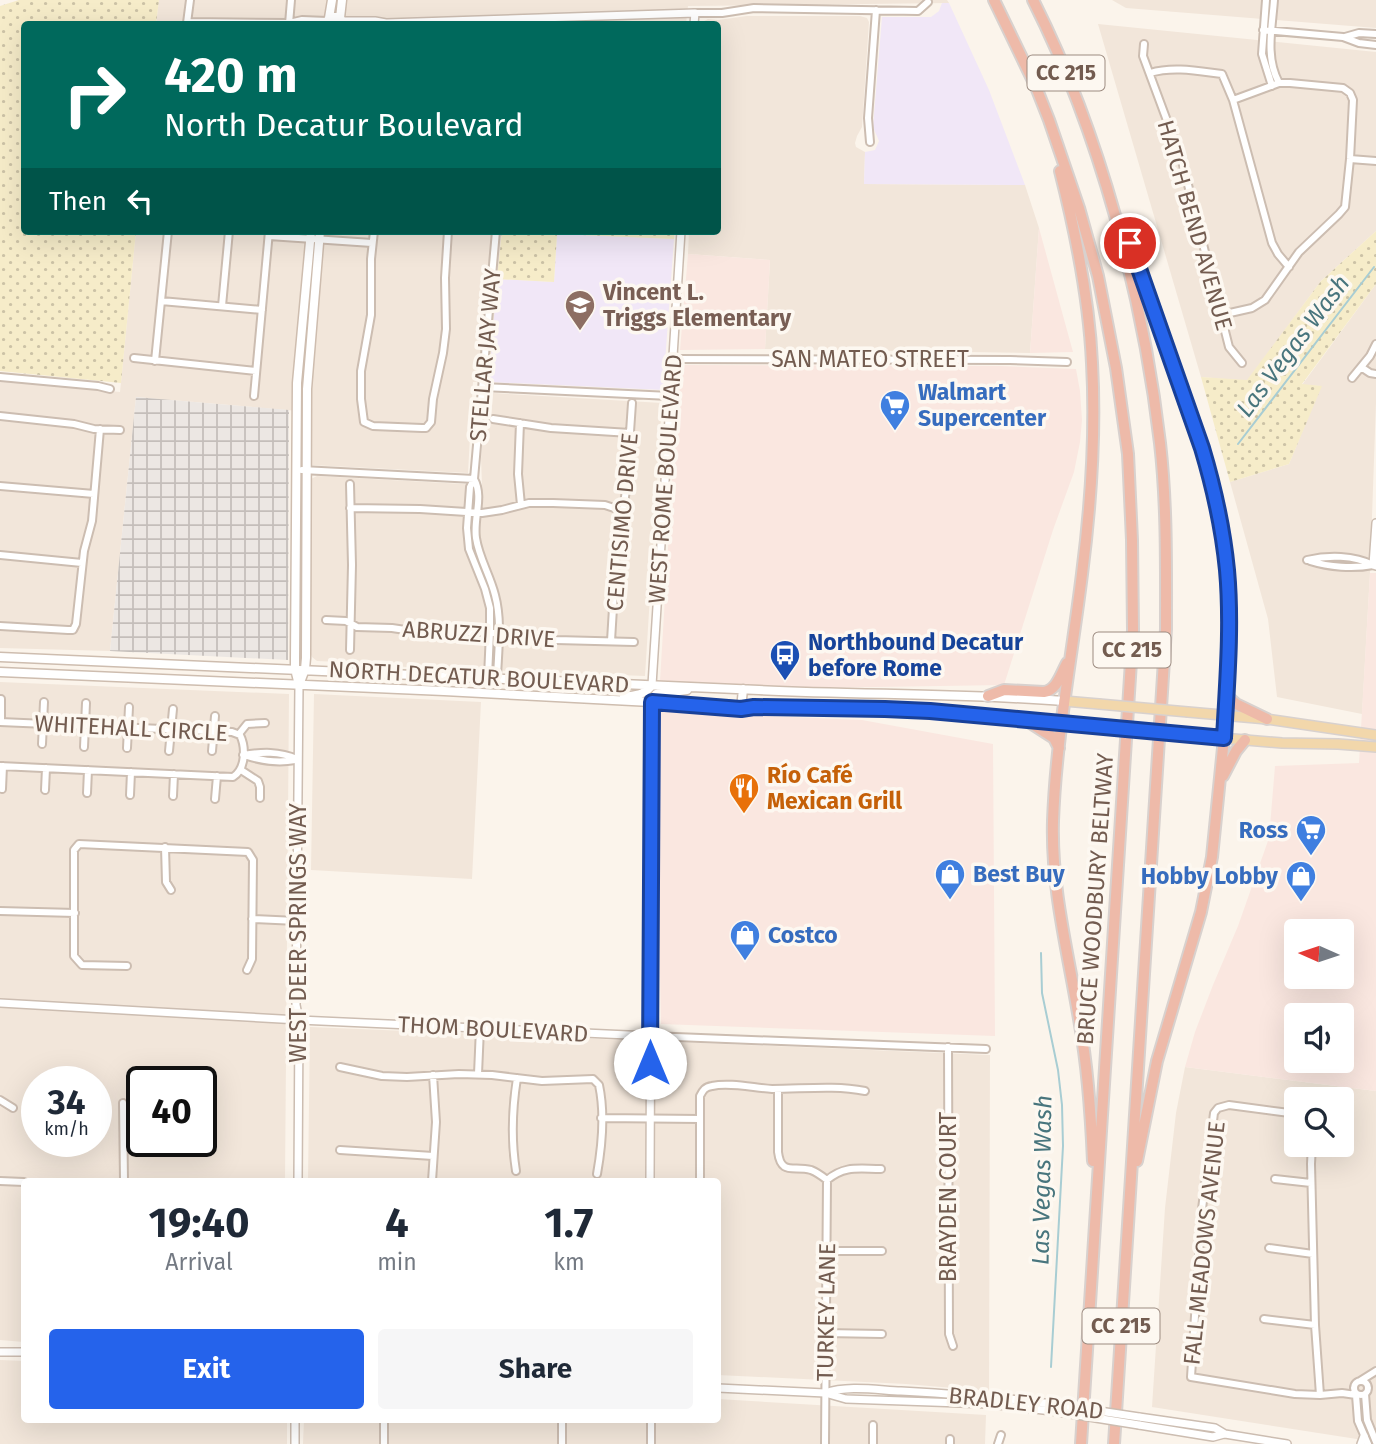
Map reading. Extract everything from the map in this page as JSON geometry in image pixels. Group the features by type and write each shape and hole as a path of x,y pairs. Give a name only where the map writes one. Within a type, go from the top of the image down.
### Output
{"highway":[{"name":"BRUCE WOODBURY BELTWAY","path":"994,0 1036,87 1079,208 1098,276 1116,368 1128,454 1133,630 1081,1444"},
{"name":"CC 215","path":"1033,0 1084,118 1126,258 1147,351 1161,445 1166,545 1166,629 1114,1444"},
{"path":"1036,87 1061,176 1078,251 1092,362 1094,423 1091,485 1083,574 1059,748 1054,810 1054,869 1087,1075 1095,1224"},
{"path":"1094,148 1142,274 1199,439 1212,485 1222,531 1229,626 1224,738 1214,844 1205,899 1157,1061 1129,1208"},
{"path":"988,696 1004,690 1050,691 1070,658"},
{"path":"1226,695 1236,704 1267,719"},
{"path":"1026,720 1054,738 1059,748"},
{"path":"1220,781 1245,740"}],"main road":[{"path":"327,21 331,0"},
{"path":"327,21 335,17 342,21 342,0"},
{"name":"WEST DEER SPRINGS WAY","path":"299,685 295,669 301,470 315,236"},
{"name":"WEST DEER SPRINGS WAY","path":"299,685 305,669 301,470"},
{"name":"NORTH DECATUR BOULEVARD","path":"0,657 704,688 988,696 1267,719 1376,735"},
{"name":"NORTH DECATUR BOULEVARD","path":"0,672 652,702 741,709 898,709 1245,740 1376,747"},
{"path":"609,700 643,694 652,685"},
{"path":"652,702 656,694 704,688"},
{"path":"741,709 743,689"},
{"path":"754,707 757,690"}],"street":[{"path":"187,21 190,0"},
{"path":"291,0 293,21"},
{"path":"802,0 802,8"},
{"path":"1266,0 1267,31 1275,85"},
{"path":"1267,31 1274,0"},
{"path":"469,21 722,13 754,8 918,11 928,2"},
{"path":"870,142 868,118 876,10"},
{"path":"694,21 695,13"},
{"path":"300,21 327,21"},
{"path":"342,21 375,21"},
{"path":"1267,31 1343,37 1376,45"},
{"path":"1343,37 1360,33 1376,34"},
{"name":"HATCH BEND AVENUE","path":"1144,44 1143,57 1182,161 1229,347 1242,363"},
{"path":"1150,73 1174,69 1222,74 1233,100 1272,243 1289,267"},
{"path":"1221,315 1252,308 1265,300 1299,252 1345,207 1350,159 1353,100 1350,93 1343,88 1290,83 1275,85 1233,100"},
{"path":"1350,159 1376,161"},
{"path":"155,360 168,235"},
{"path":"222,306 229,235"},
{"path":"254,396 269,235"},
{"path":"373,235 371,315 361,371 364,422 373,426 422,428 429,426 431,422 435,386 443,353 448,235"},
{"name":"STELLAR JAY WAY","path":"474,479 496,235"},
{"name":"WEST ROME BOULEVARD","path":"652,685 681,235"},
{"path":"315,236 372,243"},
{"path":"161,301 262,310"},
{"path":"1352,378 1376,344"},
{"path":"134,358 256,371"},
{"name":"SAN MATEO STREET","path":"673,359 1010,359 1067,362"},
{"path":"1361,367 1376,374"},
{"path":"0,377 110,389"},
{"path":"482,387 670,396"},
{"name":"CENTISIMO DRIVE","path":"611,641 616,558 626,490 632,403"},
{"path":"0,416 120,430"},
{"path":"493,419 551,428 630,433"},
{"path":"520,423 518,474 521,505"},
{"path":"0,626 68,630 75,628 78,620 82,563 90,529 100,429"},
{"path":"301,470 474,479"},
{"path":"474,479 470,487 467,512 469,549 488,598 494,632"},
{"path":"474,479 479,487 475,535 495,593 498,615 494,632 492,677"},
{"path":"350,484 350,650"},
{"path":"0,486 94,494"},
{"path":"350,508 476,513 538,503 605,505 623,511"},
{"path":"1375,566 1376,523"},
{"path":"0,555 82,563"},
{"path":"1324,556 1363,560 1375,566 1363,568 1323,565 1307,560 1324,556"},
{"name":"ABRUZZI DRIVE","path":"326,620 342,621 357,627 392,628 432,634 494,632 556,640 634,642"},
{"name":"WEST DEER SPRINGS WAY","path":"298,1178 299,1020 296,1005 299,685"},
{"path":"0,722 1,699"},
{"path":"42,744 44,702"},
{"path":"650,1178 652,702"},
{"path":"84,747 86,703"},
{"path":"127,748 130,707"},
{"path":"169,751 173,709"},
{"path":"212,751 215,716"},
{"name":"WHITEHALL CIRCLE","path":"0,722 214,731 239,734 243,741 241,770 233,777 1,766"},
{"path":"239,734 247,724 265,723"},
{"name":"WHITEHALL CIRCLE","path":"243,755 286,754 297,759"},
{"path":"1,766 2,789"},
{"path":"45,790 46,768"},
{"path":"87,793 88,770"},
{"path":"241,770 258,781 260,798"},
{"path":"130,795 131,772"},
{"path":"173,796 174,774"},
{"path":"215,799 217,776"},
{"path":"127,966 82,965 74,956 76,846 83,844 245,850 251,854 252,959 247,970"},
{"path":"165,848 166,882 171,890"},
{"path":"0,911 75,913"},
{"path":"252,919 297,921"},
{"name":"THOM BOULEVARD","path":"0,1003 299,1020 985,1049"},
{"path":"478,1074 480,1028"},
{"name":"BRAYDEN COURT","path":"948,1047 948,1335 953,1346"},
{"path":"340,1067 382,1076 478,1074 542,1081 590,1079 597,1082 600,1090 600,1156 597,1174"},
{"path":"432,1178 436,1122 433,1075"},
{"path":"516,1171 512,1128 517,1078"},
{"path":"700,1178 700,1096 704,1089 720,1085 778,1089 831,1087 865,1091"},
{"path":"778,1089 778,1152 782,1166 809,1169 827,1180 845,1169 881,1169"},
{"path":"0,1100 13,1108"},
{"path":"123,1103 124,1178"},
{"name":"FALL MEADOWS AVENUE","path":"1284,1112 1229,1105 1218,1108 1213,1118 1202,1209 1191,1377 1295,1394 1320,1395"},
{"path":"601,1118 700,1118"},
{"path":"340,1150 433,1156"},
{"path":"1312,1157 1315,1325 1320,1395 1342,1393 1361,1396 1367,1391 1375,1372"},
{"path":"1275,1179 1311,1183"},
{"name":"TURKEY LANE","path":"825,1444 827,1180"},
{"path":"0,1181 21,1182"},
{"path":"1269,1248 1313,1254"},
{"path":"827,1251 882,1251"},
{"path":"1264,1319 1315,1325"},
{"path":"825,1333 882,1334"},
{"path":"0,1352 21,1352"},
{"path":"1342,1393 1375,1372"},
{"path":"1359,1381 1365,1383 1367,1420 1376,1443"},
{"path":"1353,1387 1364,1441"},
{"name":"BRADLEY ROAD","path":"721,1388 825,1393 846,1399 1052,1407 1139,1421 1213,1437 1224,1434 1287,1444"},
{"path":"295,1423 295,1444"},
{"path":"384,1423 384,1444"},
{"path":"562,1423 562,1444"},
{"path":"651,1423 651,1444"},
{"path":"873,1425 873,1444"},
{"path":"1224,1434 1224,1444"},
{"path":"998,1444 1001,1435"}],"shaded area":[{"path":"159,0 947,0 949,3 688,6 686,21 156,21"},
{"path":"1112,0 1376,0 1376,28 1126,8"},
{"path":"942,3 949,3 989,90 1025,185 864,184 865,152 875,150 879,141 873,127 882,17 931,17 939,11"},
{"path":"747,16 867,18 869,22 862,127 855,143 856,147 865,152 864,184 1025,185 1039,228 1030,353 765,349 770,260 688,254 689,235 721,235 721,21 704,21"},
{"path":"1098,24 1376,52 1376,231 1321,281 1247,381 1201,377"},
{"path":"1039,228 1073,352 1030,353"},
{"path":"136,235 502,235 489,382 473,382 468,473 311,465 310,412 136,397 110,651 0,648 0,381 120,392"},
{"name":"Vincent L. Triggs Elementary","path":"557,235 674,239 663,390 489,382 497,279 554,282"},
{"path":"688,254 770,260 765,349 680,350"},
{"path":"1376,284 1376,403 1362,714 1277,697 1268,619 1230,482 1289,464 1321,386 1302,385"},
{"path":"679,365 1000,366 1076,369 1082,420 1074,472 1004,685 810,688 660,681"},
{"path":"488,394 662,403 645,676 406,667 317,661 312,657 311,479 317,476 482,485 481,458 486,400"},
{"path":"136,397 289,410 288,660 110,651"},
{"path":"1370,573 1376,573 1376,1091 1185,1067 1195,1032 1238,926 1269,838 1275,766 1359,763"},
{"path":"0,682 289,694 285,1178 21,1178 21,1342 0,1340"},
{"path":"314,694 481,702 472,879 311,870"},
{"path":"655,711 862,720 993,744 995,1036 661,1024"},
{"path":"310,1027 990,1055 989,1391 721,1375 721,1178 308,1178"},
{"path":"1185,1067 1344,1087 1284,1087 1284,1157 1354,1157 1354,1088 1376,1091 1376,1442 1152,1407 1165,1208 1176,1113"},
{"path":"0,1360 21,1361 21,1423 287,1423 287,1444 0,1444"},
{"path":"721,1399 986,1415 985,1444 303,1444 304,1423 721,1423"}],"sand":[{"path":"19,0 159,0 156,21 21,21 21,235 136,235 121,383 0,371 0,6"},
{"path":"1376,231 1376,284 1302,384 1322,386 1289,464 1230,482 1201,377 1247,380 1321,281"},
{"path":"502,235 557,235 554,282 497,279"},
{"path":"580,235 674,235 674,239"}],"waterway":[{"name":"Las Vegas Wash","path":"1238,444 1374,267"},
{"name":"Las Vegas Wash","path":"1041,953 1042,993 1058,1070 1062,1105 1063,1146 1051,1367"}],"place":[{"name":"Vincent L. Triggs Elementary","path":"580,332"},
{"name":"Walmart Supercenter","path":"895,432"},
{"name":"Northbound Decatur before Rome","path":"785,682"},
{"name":"Río Café Mexican Grill","path":"744,815"},
{"name":"Ross","path":"1311,857"},
{"name":"Best Buy","path":"950,901"},
{"name":"Hobby Lobby","path":"1301,903"},
{"name":"Costco","path":"745,962"}],"route":[{"path":"650,1063 652,702 741,709 754,707 930,711 1224,738 1229,608 1220,523 1202,448 1130,243"}]}
